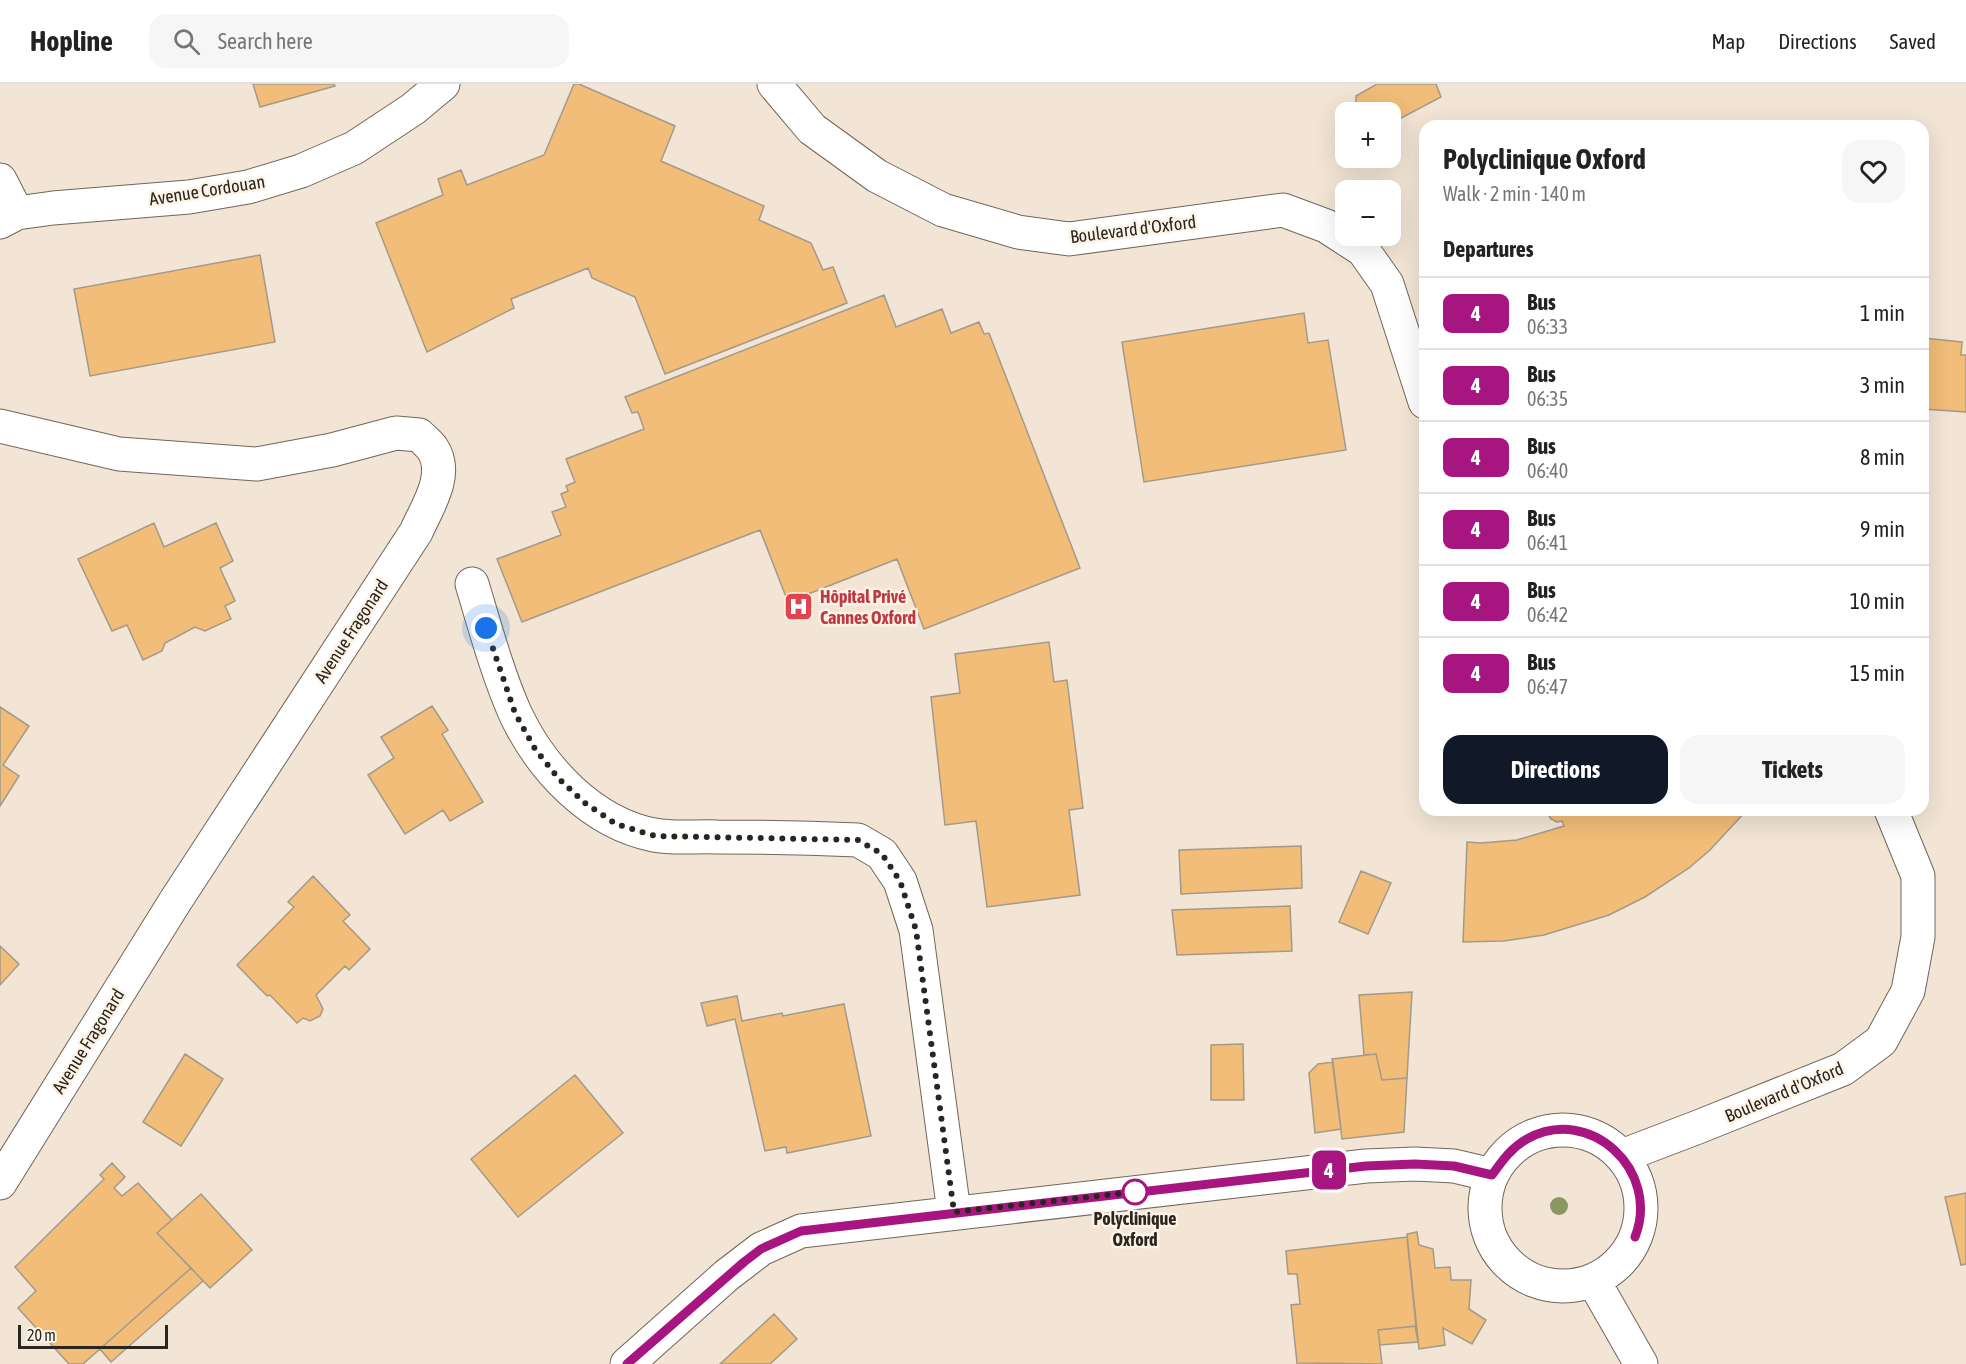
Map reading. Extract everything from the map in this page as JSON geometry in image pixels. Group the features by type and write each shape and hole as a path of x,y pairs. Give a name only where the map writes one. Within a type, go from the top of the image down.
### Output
{"street":[{"name":"Avenue Cordouan","path":"9,218 93,204 189,197 248,187 302,171 354,148 413,109 443,84"},
{"name":"Boulevard d'Oxford","path":"774,84 812,129 877,176 943,210 1018,232 1069,238 1283,210 1326,225 1363,250 1387,284 1419,383"},
{"path":"0,180 9,218"},
{"name":"Avenue Fragonard","path":"0,426 119,454 257,464 332,450 396,433 419,435 433,449 440,468 436,487 416,532 176,900 0,1183"},
{"path":"472,584 492,650 515,713 535,749 559,779 585,803 616,824 655,836 858,840 882,854 900,881 916,930 954,1212"},
{"name":"Boulevard d'Oxford","path":"1622,1156 1843,1069 1881,1041 1908,991 1918,937 1918,876 1894,816"},
{"path":"1551,1130 1577,1131 1601,1140 1622,1156 1635,1176 1641,1200 1639,1225 1630,1248 1614,1267 1593,1280 1567,1286 1540,1283 1516,1271 1498,1251 1487,1228 1485,1200 1492,1175 1507,1154 1528,1138 1551,1130"},
{"path":"627,1364 761,1249 801,1231 1366,1166 1415,1164 1454,1166 1492,1175"},
{"path":"1593,1280 1641,1364"}],"building":[{"path":"253,84 334,84 335,86 260,107"},
{"path":"574,84 579,84 675,126 661,161 764,206 759,220 811,243 823,270 833,267 847,303 665,374 635,297 592,278 588,268 511,299 514,308 427,352 376,223 443,195 438,179 461,170 467,185 544,155"},
{"path":"1377,84 1436,84 1441,97 1401,118 1401,102 1356,102 1356,96"},
{"path":"260,255 275,342 90,376 74,289"},
{"path":"884,295 896,327 942,309 951,333 979,322 984,334 989,333 1080,568 924,629 897,559 788,602 760,530 522,622 497,559 561,535 552,512 566,507 561,494 568,491 566,486 575,482 566,459 644,429 638,412 632,413 625,397"},
{"path":"1304,313 1308,343 1328,340 1346,450 1144,482 1122,342"},
{"path":"1929,339 1962,342 1961,355 1966,355 1966,412 1929,409"},
{"path":"154,523 164,547 216,523 233,561 220,568 235,601 225,606 231,619 205,631 195,627 165,643 162,651 143,660 127,625 112,631 78,559"},
{"path":"1049,642 1054,682 1067,680 1083,808 1069,810 1080,895 987,907 976,821 945,825 931,697 960,693 955,654"},
{"path":"432,706 448,730 442,734 483,802 450,821 443,810 405,834 368,775 394,758 381,737"},
{"path":"0,707 29,726 3,765 19,776 0,806"},
{"path":"1549,816 1741,816 1710,850 1689,868 1645,897 1609,915 1544,935 1504,941 1463,942 1467,842 1517,840 1564,826 1562,821 1557,822"},
{"path":"1301,846 1302,888 1181,894 1179,850"},
{"path":"1361,871 1391,883 1368,934 1339,922"},
{"path":"313,876 350,915 343,921 370,949 349,970 345,966 316,995 323,1009 320,1016 310,1021 303,1018 297,1023 237,965 294,907 288,902"},
{"path":"1290,906 1292,951 1177,955 1172,910"},
{"path":"0,946 19,964 0,985"},
{"path":"1412,992 1407,1078 1382,1080 1376,1054 1364,1055 1359,995"},
{"path":"737,996 742,1021 782,1013 783,1016 844,1004 871,1136 787,1153 786,1147 765,1151 735,1019 707,1026 701,1003"},
{"path":"1243,1044 1244,1100 1211,1100 1211,1045"},
{"path":"185,1054 223,1079 181,1146 143,1122"},
{"path":"1376,1054 1382,1080 1407,1078 1404,1132 1342,1139 1332,1059"},
{"path":"1333,1062 1341,1129 1315,1133 1309,1073 1318,1064"},
{"path":"575,1075 623,1133 518,1217 471,1159"},
{"path":"112,1163 125,1177 114,1188 122,1196 138,1183 172,1220 157,1233 191,1268 83,1364 69,1364 18,1308 36,1291 15,1267 104,1179 100,1175"},
{"path":"1966,1193 1966,1264 1961,1265 1945,1197"},
{"path":"201,1194 252,1250 210,1288 157,1233"},
{"path":"1417,1232 1419,1245 1433,1249 1435,1268 1450,1267 1451,1280 1471,1280 1469,1309 1486,1320 1472,1344 1443,1328 1445,1345 1419,1349 1407,1234"},
{"path":"1407,1237 1416,1326 1378,1330 1382,1364 1297,1363 1291,1305 1300,1304 1297,1274 1288,1274 1286,1251"},
{"path":"191,1268 203,1281 111,1362 100,1349"},
{"path":"774,1314 797,1339 770,1364 720,1364"},
{"path":"1415,1326 1418,1342 1380,1345 1378,1330"}],"bus line":[{"name":"4","path":"627,1364 761,1249 801,1231 1366,1166 1415,1164 1454,1166 1492,1175 1507,1154 1528,1138 1551,1130 1577,1131 1601,1140 1622,1156 1635,1176 1641,1200 1639,1225 1635,1237"}],"place":[{"name":"Hôpital Privé Cannes Oxford","path":"799,606"},
{"name":"Polyclinique Oxford","path":"1135,1192"}],"route":[{"path":"486,628 515,713 535,749 559,779 585,803 616,824 655,836 858,840 882,854 900,881 916,930 954,1212 1135,1192"}]}
